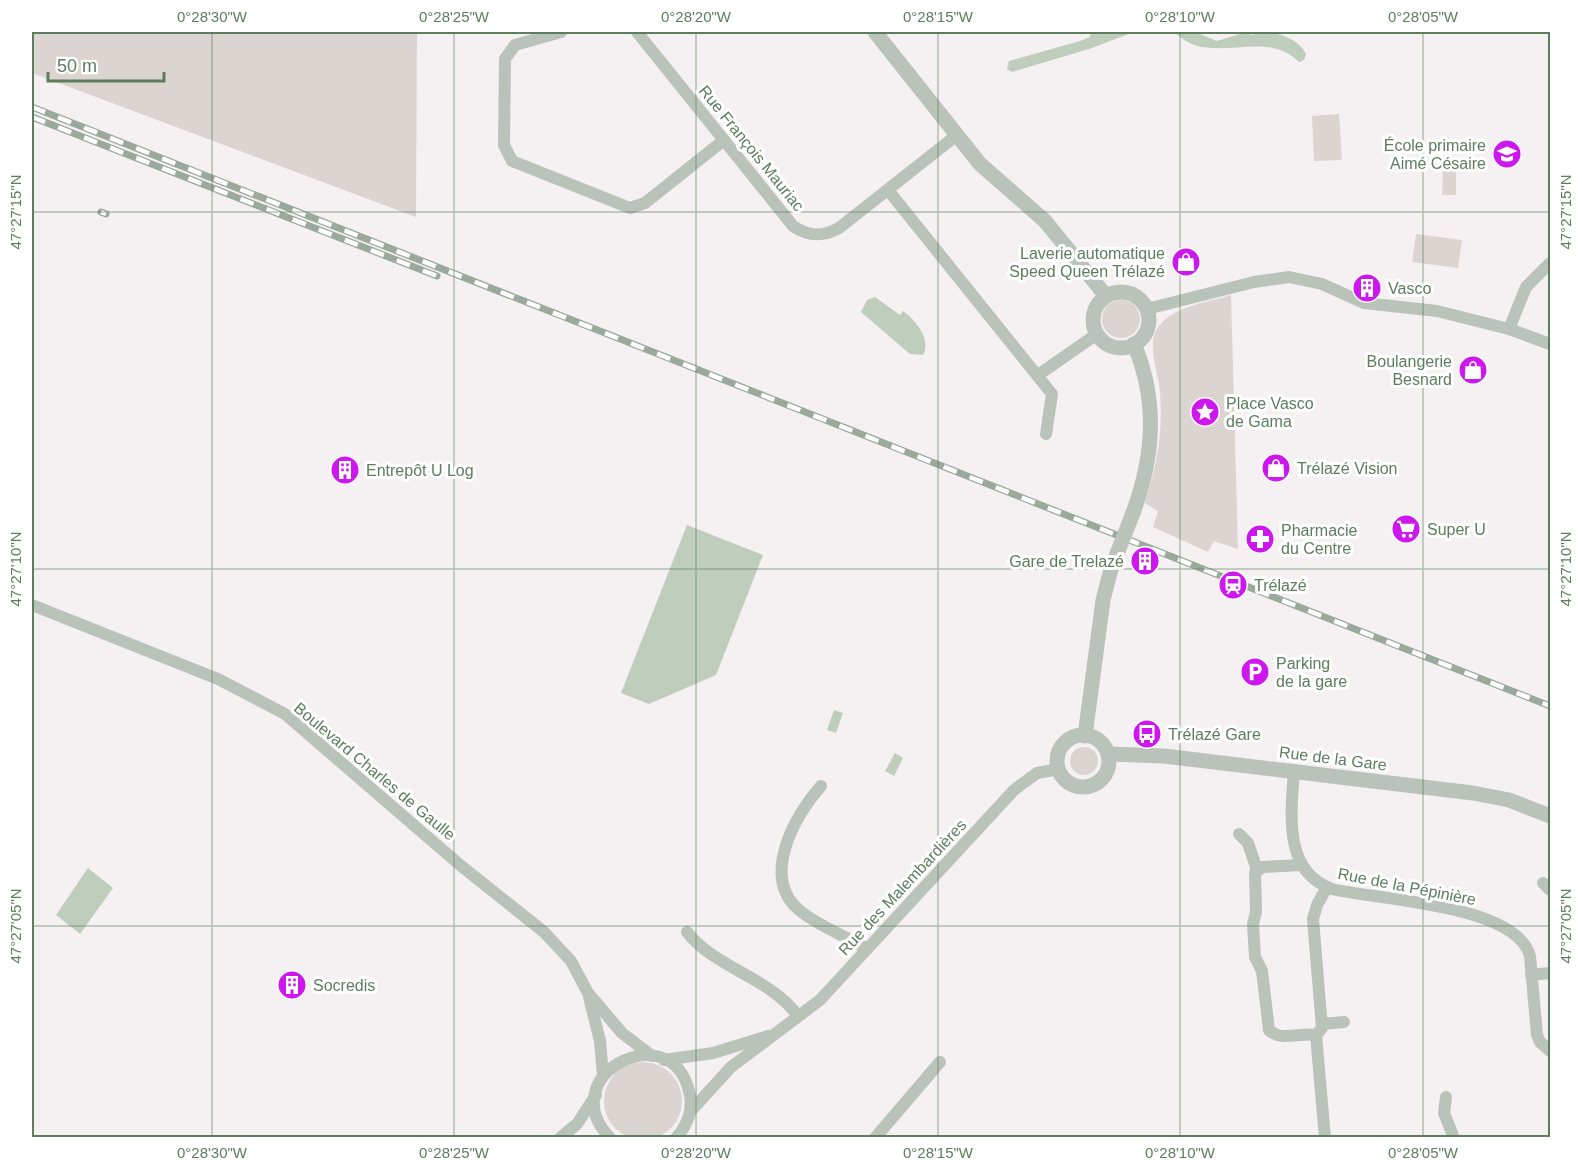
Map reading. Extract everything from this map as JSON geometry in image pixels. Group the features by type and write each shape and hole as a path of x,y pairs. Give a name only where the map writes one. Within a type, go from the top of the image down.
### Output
{"street":[{"path":"561,32 514,45 505,59 504,145 512,161 630,208 645,203 724,140"},
{"name":"Rue François Mauriac","path":"637,32 794,225 808,234 824,234 840,228 957,135"},
{"path":"875,32 993,177 1045,221 1106,296"},
{"path":"888,190 1052,394 1046,434"},
{"path":"1509,329 1526,287 1551,263"},
{"path":"1147,309 1254,282 1289,278 1322,284 1364,303 1437,311 1509,329 1551,344"},
{"path":"1119,292 1129,293 1138,297 1147,309 1147,329 1134,344 1114,346 1097,334 1093,323 1094,312 1106,296 1119,292"},
{"path":"1038,375 1097,334"},
{"path":"1085,736 1103,600 1111,569 1145,476 1151,424 1146,376 1134,344"},
{"name":"Boulevard Charles de Gaulle","path":"32,605 218,679 285,714 460,865 544,932 571,961 588,993 622,1033 652,1056"},
{"path":"1085,736 1099,741 1108,754 1106,773 1091,786 1071,784 1059,769 1058,758 1064,744 1074,738 1085,736"},
{"name":"Rue de la Gare","path":"1108,754 1143,754 1491,796 1527,806 1551,816"},
{"name":"Rue des Malembardières","path":"676,1137 685,1125 690,1112 720,1077 820,1000 1014,790 1037,773 1059,769"},
{"path":"1257,870 1263,867 1301,865 1293,839 1291,807 1294,771"},
{"path":"821,786 809,799 783,854 783,885 799,910 867,949"},
{"path":"1239,834 1248,843 1257,870 1255,876 1257,912 1253,924 1255,957 1262,971 1268,1027 1276,1036 1319,1029 1344,1022"},
{"name":"Rue de la Pépinière","path":"1301,865 1312,878 1327,887 1464,911 1480,916 1522,941 1530,956 1537,1035 1540,1042 1551,1051"},
{"path":"1325,1137 1313,920 1317,905 1327,887"},
{"path":"687,932 701,947 784,999 798,1016"},
{"path":"1531,975 1551,973"},
{"name":"Boulevard Charles de Gaulle","path":"588,993 600,1041 603,1076"},
{"name":"Rue des Malembardières","path":"664,1060 713,1053 772,1035"},
{"path":"560,1137 577,1124 596,1094 603,1076 613,1065 627,1058 652,1056 664,1060 677,1069 686,1081 691,1096 690,1112"},
{"path":"875,1137 940,1062"},
{"path":"596,1094 598,1119 610,1137"},
{"path":"1446,1097 1444,1113 1454,1137"}],"shaded area":[{"path":"32,32 417,32 416,217 32,73"},
{"path":"1091,32 1134,32 1089,49 1012,72 1007,69 1009,61 1080,41 1090,37"},
{"path":"1175,32 1195,32 1217,41 1243,33 1253,35 1257,32 1270,33 1291,39 1306,54 1304,60 1299,62 1285,52 1270,47 1204,47 1189,42"},
{"path":"1339,114 1342,160 1314,161 1312,116"},
{"path":"1443,167 1456,167 1456,195 1442,195"},
{"path":"1416,234 1462,240 1458,268 1412,262"},
{"path":"1231,295 1238,549 1214,541 1208,552 1153,527 1158,511 1145,503 1156,462 1161,423 1160,393 1153,341 1159,326 1173,314"},
{"path":"875,297 900,315 903,311 917,324 924,337 923,355 910,354 861,312 867,300"},
{"path":"1121,300 1134,306 1140,319 1134,332 1121,338 1108,332 1102,319 1108,306"},
{"path":"687,525 763,555 716,675 649,704 621,693"},
{"path":"834,710 843,713 836,733 827,730"},
{"path":"1084,747 1094,751 1098,761 1094,771 1084,775 1074,771 1070,761 1074,751"},
{"path":"895,753 903,758 894,776 885,771"},
{"path":"88,868 113,888 80,934 56,915"},
{"path":"643,1062 658,1065 670,1074 679,1086 682,1101 679,1116 670,1128 658,1137 643,1140 628,1137 616,1128 607,1116 604,1101 607,1086 616,1074 628,1065"}],"railway":[{"path":"32,107 1550,706"},
{"path":"32,117 437,276"},
{"path":"101,212 106,214"}],"place":[{"name":"École primaire Aimé Césaire","path":"1507,154"},
{"name":"Laverie automatique Speed Queen Trélazé","path":"1186,262"},
{"name":"Vasco","path":"1367,288"},
{"name":"Boulangerie Besnard","path":"1473,370"},
{"name":"Place Vasco de Gama","path":"1205,412"},
{"name":"Trélazé Vision","path":"1276,468"},
{"name":"Entrepôt U Log","path":"345,470"},
{"name":"Super U","path":"1406,529"},
{"name":"Pharmacie du Centre","path":"1260,539"},
{"name":"Gare de Trelazé","path":"1145,561"},
{"name":"Trélazé","path":"1233,585"},
{"name":"Parking de la gare","path":"1255,672"},
{"name":"Trélazé Gare","path":"1147,734"},
{"name":"Socredis","path":"292,985"}]}
